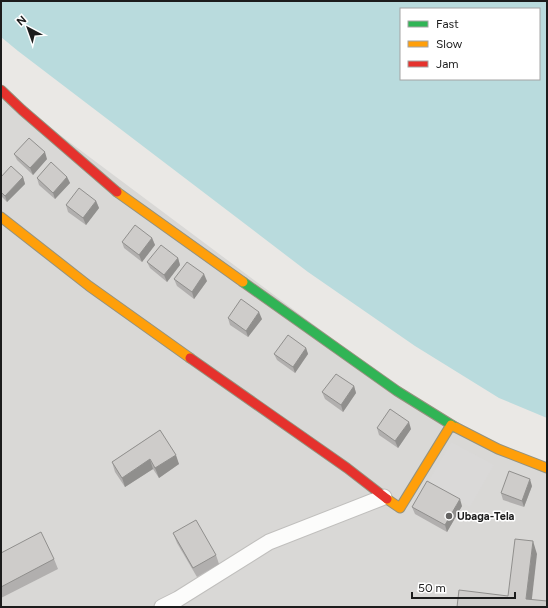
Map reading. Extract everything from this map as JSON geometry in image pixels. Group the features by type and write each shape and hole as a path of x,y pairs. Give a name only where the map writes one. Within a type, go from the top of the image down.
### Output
{"main road":[{"path":"1,90 114,190 396,391 451,425 498,450 547,468"},
{"path":"1,217 89,286 347,468 400,508 451,425"}],"street":[{"path":"162,607 178,599 269,542 384,497"}],"shaded area":[{"path":"1,86 60,135 428,410 547,468 547,607 1,607"},
{"path":"451,442 494,465 470,507 428,482"}],"water":[{"path":"1,1 547,1 547,418 499,398 415,346 308,272 1,37"}],"building":[{"path":"29,138 45,152 30,168 14,154"},
{"path":"51,162 67,177 53,193 37,178"},
{"path":"11,166 23,177 5,196 1,192 1,177"},
{"path":"79,188 96,201 83,218 66,205"},
{"path":"135,225 152,238 139,255 122,242"},
{"path":"161,245 178,258 164,275 147,262"},
{"path":"187,262 204,274 192,292 174,279"},
{"path":"241,299 259,312 246,331 228,318"},
{"path":"288,335 306,348 293,367 274,354"},
{"path":"336,374 354,386 341,405 322,392"},
{"path":"390,409 409,422 395,441 377,428"},
{"path":"160,430 176,455 155,468 150,459 122,478 112,462"},
{"path":"509,471 530,479 522,501 501,493"},
{"path":"427,481 460,499 445,525 412,507"},
{"path":"196,520 216,555 193,568 173,533"},
{"path":"41,532 54,559 1,587 1,553"},
{"path":"515,539 533,541 526,599 547,601 547,607 457,607 459,590 508,596"}],"traffic: fast":[{"path":"243,282 397,391 455,427"}],"traffic: slow":[{"path":"117,192 243,282"},
{"path":"1,217 89,286 190,358"},
{"path":"387,499 400,508 451,425"},
{"path":"455,427 498,449 547,468"}],"traffic: jam":[{"path":"1,90 117,192"},
{"path":"190,358 347,468 387,499"}],"place":[{"name":"Ubaga-Tela","path":"449,516"}]}
